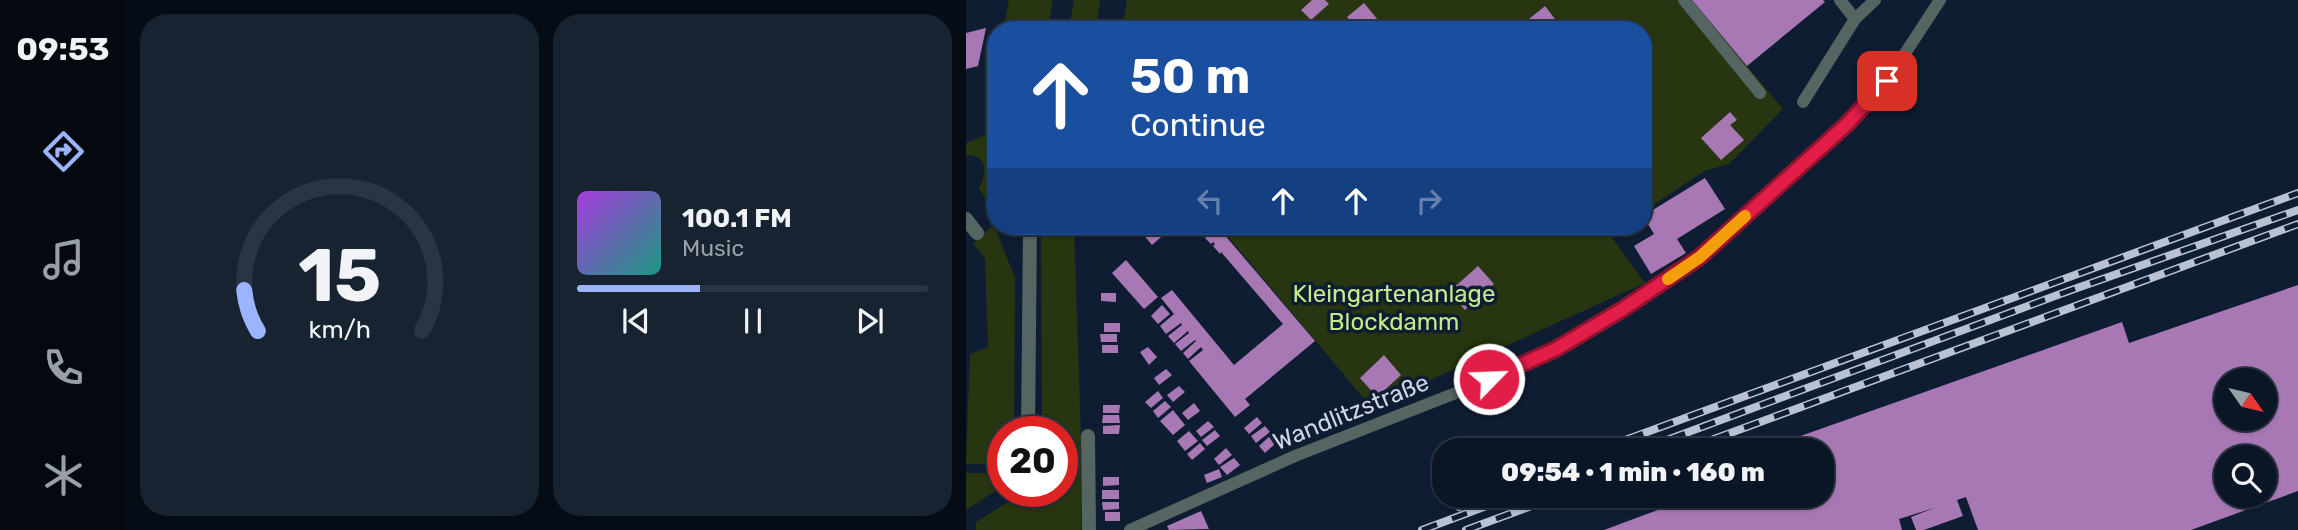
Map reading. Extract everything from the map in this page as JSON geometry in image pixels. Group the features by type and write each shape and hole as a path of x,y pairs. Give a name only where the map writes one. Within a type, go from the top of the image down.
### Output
{"street":[{"path":"966,219 977,233"},
{"path":"1028,416 1030,235"},
{"path":"1088,436 1088,530"}],"lane":[{"path":"1684,0 1760,93"},
{"path":"1840,0 1855,19"},
{"path":"1803,102 1855,19 1875,0"},
{"name":"Wandlitzstraße","path":"1130,530 1295,456 1466,389 1556,349 1623,309 1700,257 1846,125 1887,81 1940,0"}],"green space":[{"path":"1009,0 1053,0 1050,21 1005,21"},
{"path":"1074,0 1100,0 1097,21 1070,21"},
{"path":"1127,0 1692,0 1783,109 1729,164 1704,171 1652,206 1652,21 1124,21"},
{"path":"987,135 987,201 979,188 984,176 984,166 978,158 966,155 966,143"},
{"path":"987,231 987,235 998,235 1015,278 1014,416 987,416 987,464 966,464 970,354 988,347 985,259 973,243"},
{"path":"1041,235 1074,235 1081,437 1081,530 976,530 976,522 1000,507 1078,507 1078,416 1042,416"},
{"name":"Kleingartenanlage Blockdamm","path":"1227,235 1610,235 1645,283 1371,407"},
{"path":"966,473 987,473 987,496 966,510"}],"building":[{"path":"1312,0 1325,0 1329,4 1311,20 1301,10"},
{"path":"1692,0 1823,0 1825,2 1747,66"},
{"path":"1364,3 1378,20 1350,21 1347,17"},
{"path":"1545,6 1555,19 1530,21 1529,19"},
{"path":"986,28 978,66 966,69 966,33"},
{"path":"1730,112 1737,120 1730,125 1744,140 1721,160 1701,138"},
{"path":"1705,178 1725,209 1677,239 1686,253 1651,274 1634,246 1654,234 1652,210"},
{"path":"1144,235 1164,235 1152,245"},
{"path":"1225,235 1315,341 1245,399 1250,405 1235,417 1189,361 1203,350 1201,347 1188,359 1183,353 1196,341 1181,351 1175,344 1189,333 1188,331 1174,343 1168,336 1182,325 1181,323 1166,334 1160,326 1174,314 1161,298 1172,290 1234,365 1283,324 1213,246 1215,244 1205,238"},
{"path":"1126,260 1158,297 1144,309 1112,273"},
{"path":"1478,266 1494,284 1465,310 1449,292"},
{"path":"2298,285 2298,491 2277,499 2277,445 2214,445 2214,508 2251,508 2191,530 1978,530 1966,497 1957,500 1963,516 1924,530 1916,530 1911,517 1934,508 1899,519 1902,530 1604,530 1663,508 1834,508 1834,438 1795,438 2122,322 2129,343"},
{"path":"1101,293 1116,293 1116,302 1101,301"},
{"path":"1162,305 1170,314 1158,324 1151,316"},
{"path":"1104,323 1120,323 1120,332 1104,332"},
{"path":"1100,334 1117,334 1117,342 1101,342"},
{"path":"1102,345 1118,345 1118,353 1102,353"},
{"path":"1148,347 1157,357 1149,365 1140,352"},
{"path":"1384,355 1401,375 1377,397 1360,378"},
{"path":"1166,369 1172,375 1159,385 1154,378"},
{"path":"1179,386 1185,392 1173,402 1167,395"},
{"path":"1158,391 1163,398 1151,408 1145,402"},
{"path":"1165,401 1171,407 1158,418 1153,411"},
{"path":"1194,403 1200,411 1188,420 1182,413"},
{"path":"1103,405 1120,405 1119,413 1103,413"},
{"path":"1173,410 1185,425 1173,435 1160,421"},
{"path":"1103,415 1119,415 1120,423 1102,423"},
{"path":"1257,417 1262,423 1249,434 1244,428"},
{"path":"1208,421 1214,427 1201,437 1196,431"},
{"path":"1120,425 1119,434 1103,434 1103,426"},
{"path":"1265,426 1270,432 1256,443 1251,436"},
{"path":"1215,430 1220,436 1207,446 1202,440"},
{"path":"1189,431 1198,441 1185,451 1177,441"},
{"path":"1271,435 1277,442 1265,453 1259,446"},
{"path":"1200,443 1205,449 1192,460 1187,454"},
{"path":"1226,448 1232,455 1219,465 1214,459"},
{"path":"1234,458 1240,465 1227,475 1220,467"},
{"path":"1219,469 1222,477 1207,483 1204,475"},
{"path":"1103,477 1119,477 1119,485 1103,486"},
{"path":"1102,490 1119,490 1119,499 1102,499"},
{"path":"1102,502 1119,502 1119,509 1103,510"},
{"path":"1201,511 1209,529 1169,530 1167,526"},
{"path":"1105,512 1120,512 1120,521 1105,521"}],"railway":[{"path":"1631,438 2298,193"},
{"path":"1672,438 2063,293 2298,210"},
{"path":"1717,438 2298,224"},
{"path":"1422,530 1481,508"},
{"path":"1466,530 1526,508"}],"slow traffic":[{"path":"1668,279 1700,257 1745,216"}],"route":[{"path":"1489,379 1556,349 1623,309 1700,257 1846,125 1887,81"}]}
